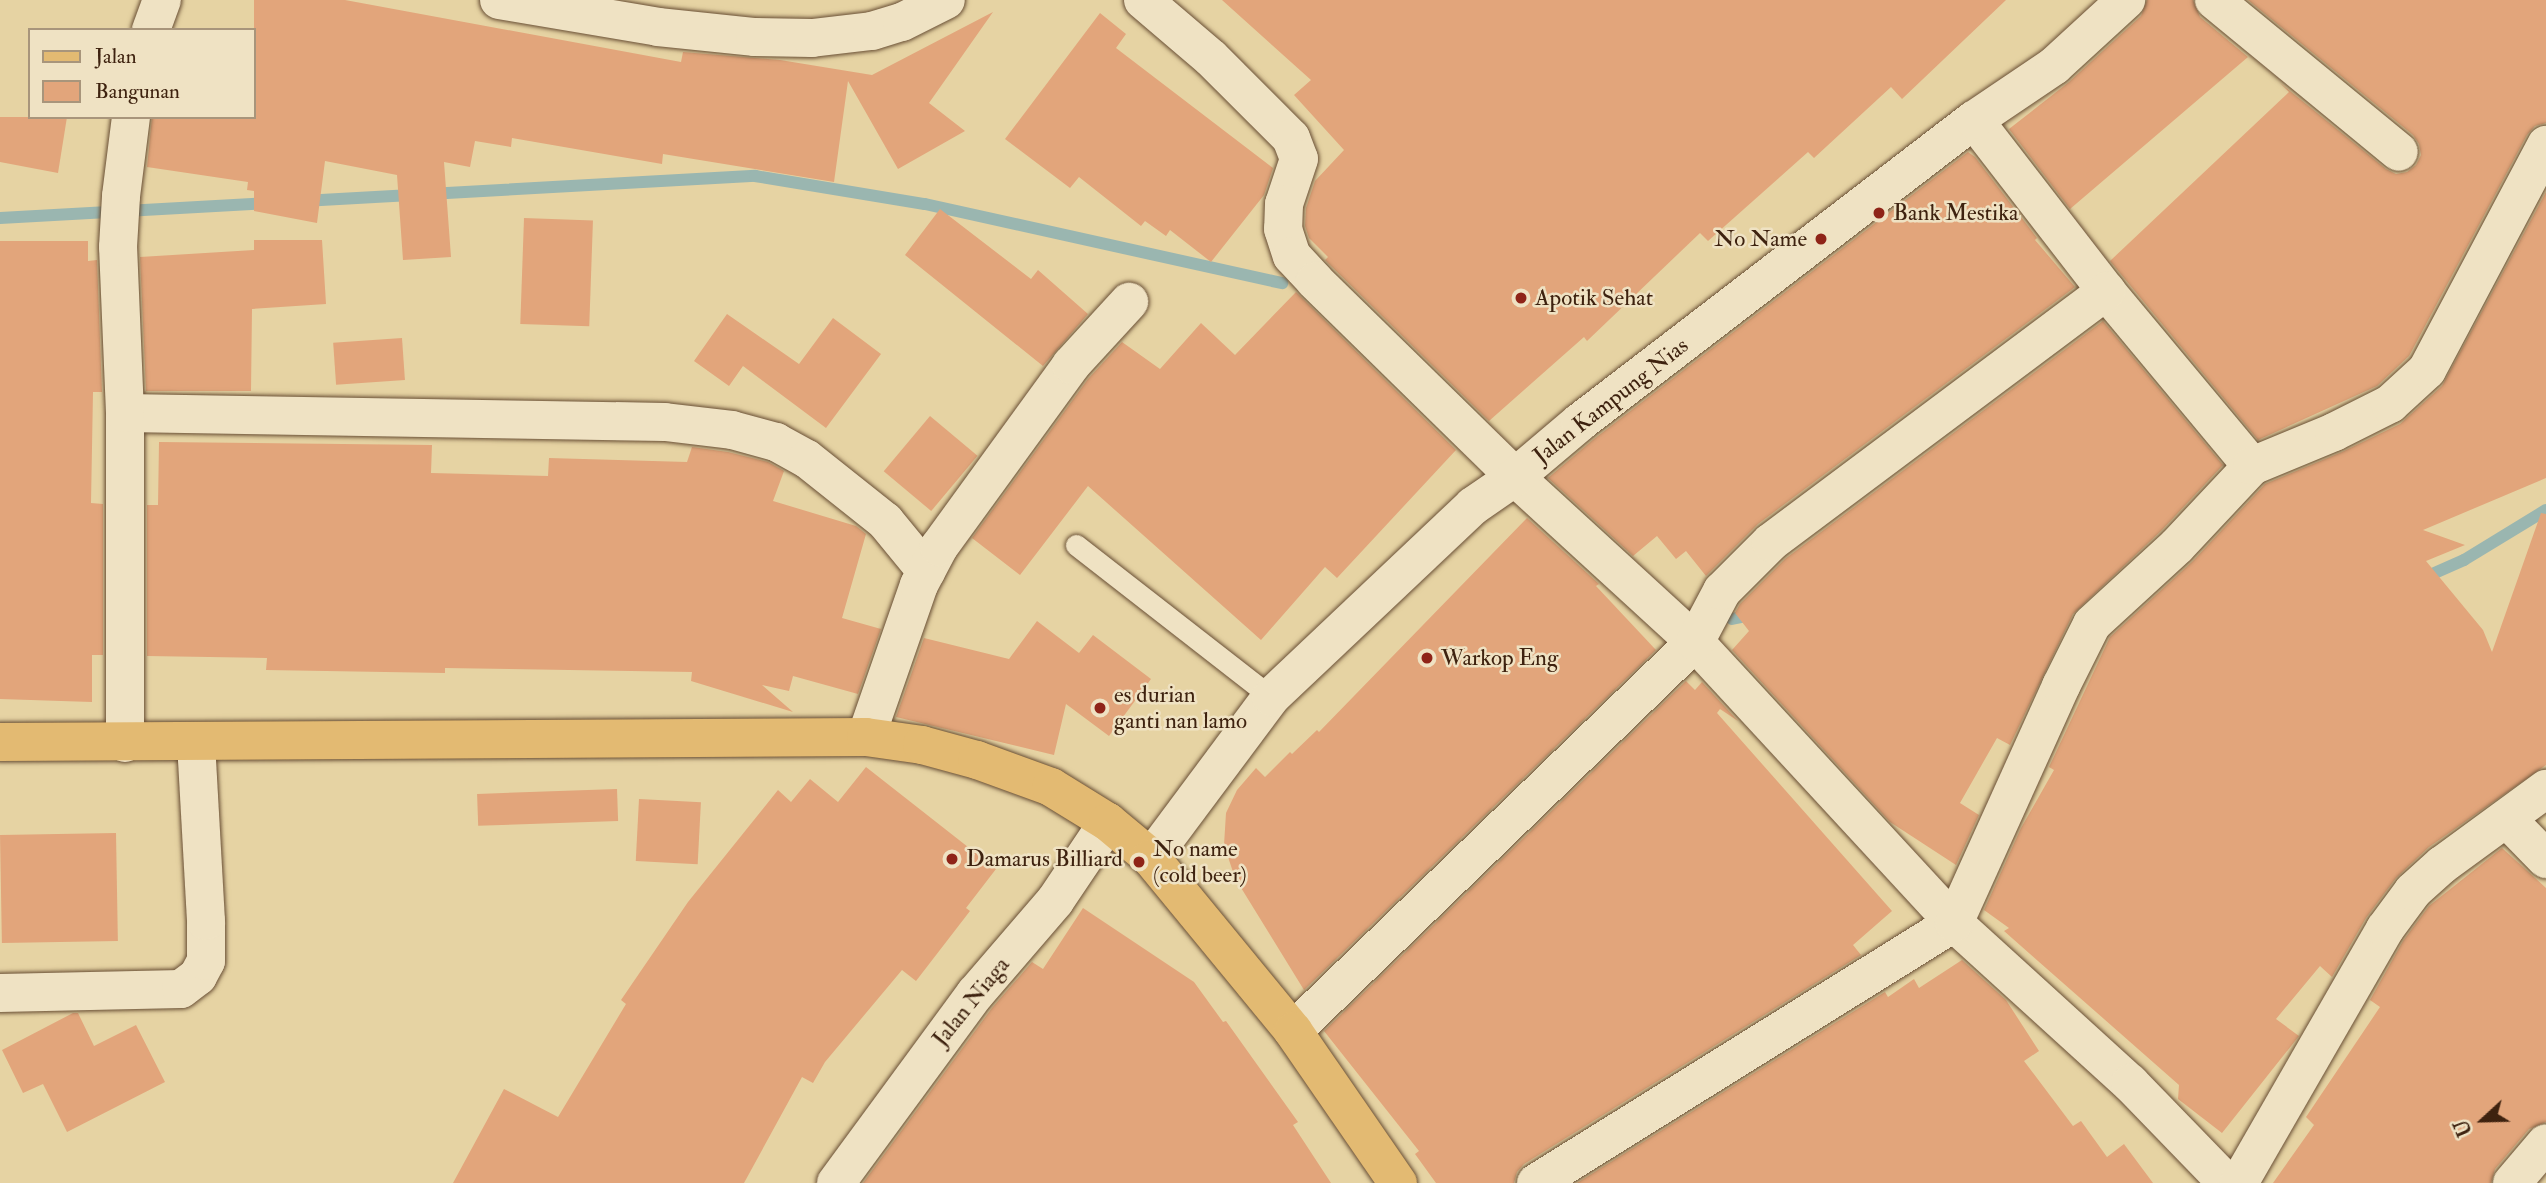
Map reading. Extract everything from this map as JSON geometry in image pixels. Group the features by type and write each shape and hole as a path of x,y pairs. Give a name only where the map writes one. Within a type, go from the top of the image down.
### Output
{"main road":[{"path":"0,742 866,737 922,745 1051,786 1108,822 1151,858 1293,1031 1398,1183"}],"street":[{"path":"152,28 162,0"},
{"path":"499,0 658,27 755,37 813,38 872,31 902,22 946,0"},
{"path":"1143,0 1211,58 1291,138 1299,159 1284,204 1283,229 1292,256 1515,477 1695,642 1954,923 2130,1083 2227,1183"},
{"name":"Jalan Kampung Nias","path":"1151,858 1271,697 1473,506 1515,477 1580,422 1974,120 2054,66 2126,0"},
{"path":"2214,0 2399,152"},
{"path":"125,743 125,413 118,247 131,119"},
{"path":"1974,120 2106,291 2252,466"},
{"path":"1536,1183 1954,923 2060,686 2092,624 2177,546 2252,466 2334,432 2390,404 2427,370 2546,145"},
{"path":"1293,1031 1695,642 1722,591 1770,542 2106,291"},
{"path":"866,737 926,571 955,522 1071,365 1129,303"},
{"path":"125,413 665,422 732,430 776,442 807,458 885,521 926,571"},
{"path":"0,993 181,989 198,976 206,961 206,921 196,741"},
{"path":"2239,1183 2378,939 2413,891 2442,865 2546,789"},
{"path":"2508,819 2546,859"},
{"name":"Jalan Niaga","path":"836,1183 975,994 1055,901 1108,822"},
{"path":"2512,1183 2546,1143"}],"lane":[{"path":"1076,545 1271,697"}],"building":[{"path":"254,0 345,0 681,62 683,52 780,60 872,75 993,12 929,103 965,131 898,169 848,81 834,182 663,154 662,164 512,138 511,147 475,141 470,167 444,162 451,257 403,260 397,175 325,161 317,223 254,211 254,191 247,190 248,182 147,167 152,119 256,119"},
{"path":"1222,0 2006,0 1902,99 1891,87 1814,158 1808,152 1708,241 1700,233 1587,341 1584,337 1489,421 1325,260 1328,257 1309,238 1305,226 1306,208 1315,181 1344,150 1294,95 1311,80"},
{"path":"2147,0 2193,0 2200,17 2248,57 2070,209 2009,129 2069,82 2141,16"},
{"path":"2248,0 2546,0 2546,123 2535,126 2527,135 2409,356 2377,386 2258,440 2110,261 2289,92 2280,83 2386,169 2396,174 2407,172 2416,165 2421,155 2419,144 2413,135"},
{"path":"1100,13 1126,34 1116,48 1273,168 1264,195 1211,262 1170,230 1166,236 1145,221 1141,226 1079,177 1070,188 1005,139"},
{"path":"0,117 67,119 58,173 0,162"},
{"path":"1968,152 1975,157 2037,238 2035,240 2075,287 1758,524 1706,576 1686,551 1676,559 1657,536 1633,556 1548,478 1594,439"},
{"path":"2546,192 2546,478 2423,530 2465,545 2426,561 2483,630 2492,652 2541,513 2546,514 2546,765 2429,847 2396,878 2366,918 2332,977 2320,966 2276,1019 2299,1036 2222,1133 2178,1099 2179,1085 2004,931 2009,928 1984,910 2021,828 2054,770 2049,767 2110,637 2193,561 2265,484 2400,424 2442,386"},
{"path":"940,209 1031,279 1038,270 1088,314 1043,366 905,255"},
{"path":"524,218 593,220 589,326 520,324"},
{"path":"254,240 322,240 326,304 252,309 251,391 146,391 140,257 254,250"},
{"path":"0,241 88,241 88,261 97,260 102,392 93,392 91,503 103,504 103,655 92,655 92,702 0,699"},
{"path":"1296,292 1456,450 1337,578 1325,567 1261,640 1088,486 1020,575 972,538 1088,379 1122,342 1160,369 1201,323 1235,355"},
{"path":"727,314 799,364 833,318 881,354 826,428 743,366 729,386 694,361"},
{"path":"2103,321 2223,465 2162,530 2073,614 2010,745 1997,738 1960,803 1979,815 1956,865 1890,822 1732,650 1749,631 1735,613 1740,604 1785,559"},
{"path":"402,338 405,380 336,385 333,343"},
{"path":"930,416 977,456 931,511 884,471"},
{"path":"159,442 432,445 431,473 548,476 549,458 687,462 692,447 768,462 784,471 773,501 856,526 866,534 842,618 881,629 858,694 793,676 789,691 762,685 793,712 691,681 692,672 445,668 445,673 266,670 267,658 147,656 147,505 158,505"},
{"path":"1527,518 1599,584 1596,586 1656,650 1304,990 1235,878 1224,845 1226,813 1237,790 1256,768 1265,777 1290,752 1292,754 1317,730 1319,732"},
{"path":"1037,621 1079,653 1093,635 1151,679 1109,736 1066,704 1054,755 896,717 924,638 1009,659"},
{"path":"1686,681 1695,690 1702,682 1738,721 1720,709 1717,713 1892,911 1853,945 1861,955 1524,1164 1517,1172 1514,1183 1436,1183 1415,1154 1419,1151 1324,1031"},
{"path":"866,767 996,869 966,908 970,911 916,981 902,970 825,1062 813,1083 802,1077 744,1183 453,1183 504,1089 558,1117 626,1004 621,1000 688,902 778,790 791,802 810,779 838,802"},
{"path":"617,789 618,821 478,826 477,794"},
{"path":"639,799 701,802 698,864 636,861"},
{"path":"116,833 118,941 2,943 0,835"},
{"path":"2502,848 2546,888 2546,1122 2529,1129 2495,1169 2491,1183 2273,1183 2314,1125 2306,1117 2380,1007 2370,1000 2403,941 2429,906"},
{"path":"1083,908 1194,982 1223,1022 1226,1021 1298,1122 1293,1125 1331,1183 863,1183 992,1008 1032,962 1043,969"},
{"path":"1962,960 2006,1000 2039,1051 2024,1061 2073,1126 2081,1121 2107,1157 2124,1144 2153,1183 1577,1183 1885,992 1888,997 1914,979 1919,988"},
{"path":"73,1013 78,1013 94,1046 136,1025 165,1082 67,1132 43,1084 23,1093 2,1050"}],"waterway":[{"path":"303,201 755,176 925,204 1282,283"},
{"path":"0,218 268,203"},
{"path":"2421,579 2464,560 2546,510"},
{"path":"1732,619 1755,614"}],"place":[{"name":"Bank Mestika","path":"1879,213"},
{"name":"No Name","path":"1821,239"},
{"name":"Apotik Sehat","path":"1521,298"},
{"name":"Warkop Eng","path":"1427,658"},
{"name":"es durian ganti nan lamo","path":"1100,708"},
{"name":"Damarus Billiard","path":"952,859"},
{"name":"No name (cold beer)","path":"1139,862"}]}
